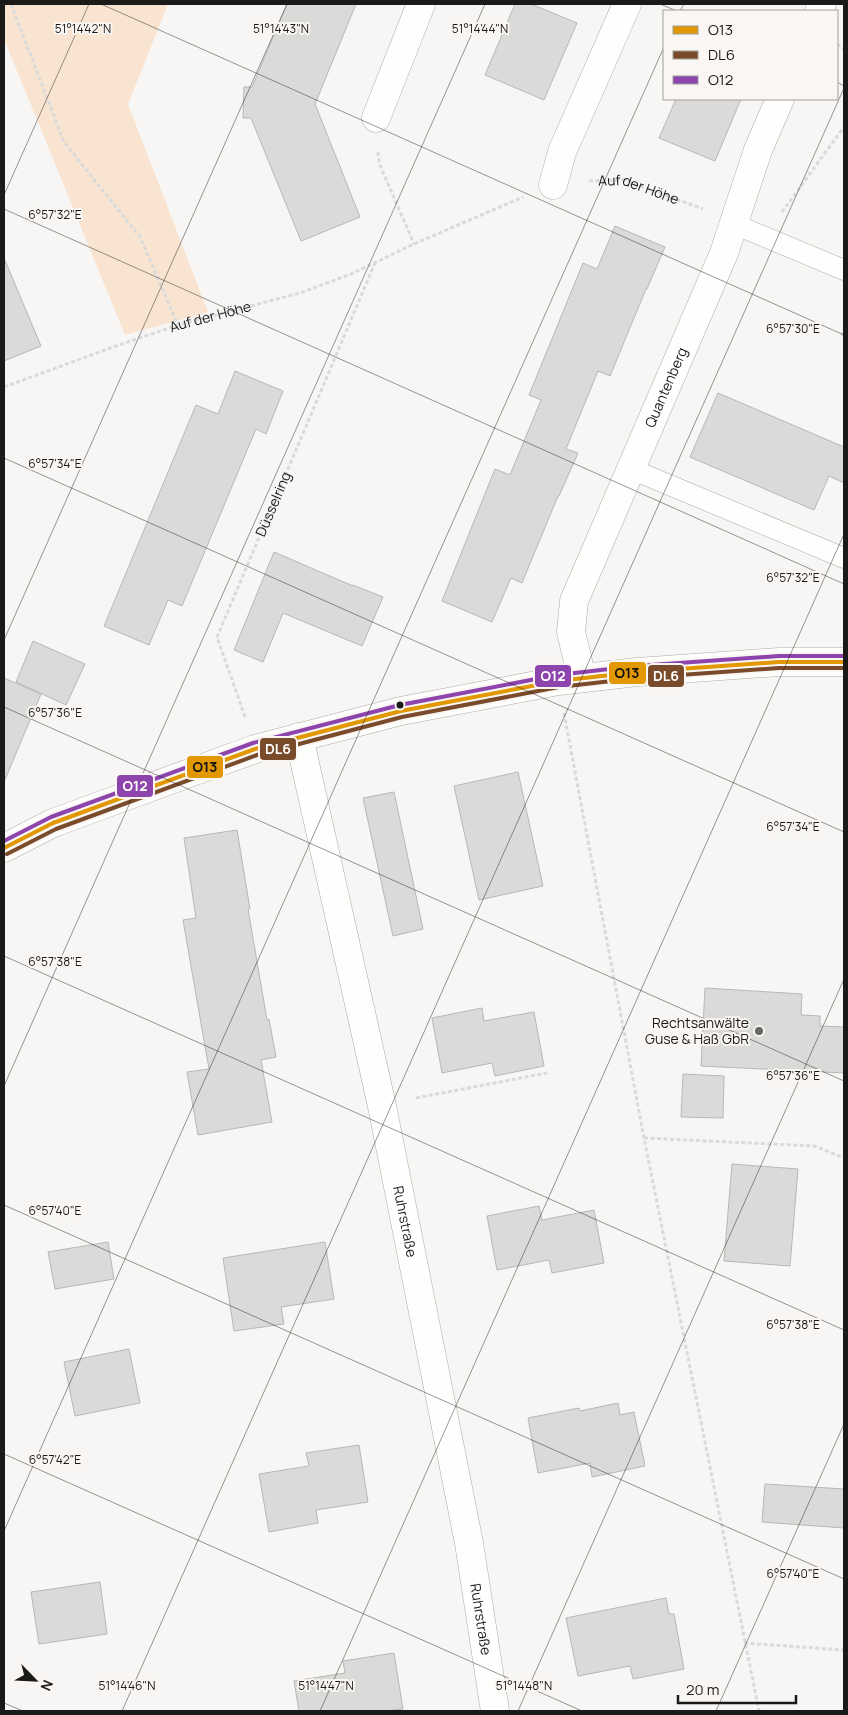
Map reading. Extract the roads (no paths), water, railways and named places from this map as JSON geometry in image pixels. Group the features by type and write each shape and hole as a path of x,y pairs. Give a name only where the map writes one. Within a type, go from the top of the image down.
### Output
{"street":[{"path":"376,118 421,4"},
{"path":"553,185 562,152 627,4"},
{"name":"Quantenberg","path":"570,680 574,601 724,253 758,150 780,100"},
{"path":"4,848 53,823 255,749 401,710 570,680 636,672 779,662 844,662"},
{"name":"Ruhrstraße","path":"299,737 382,1106 469,1543 495,1711"}],"lane":[{"path":"734,224 844,270"},
{"path":"630,469 844,558"}],"place":[{"name":"Rechtsanwälte Guse & Haß GbR","path":"759,1031"}]}
